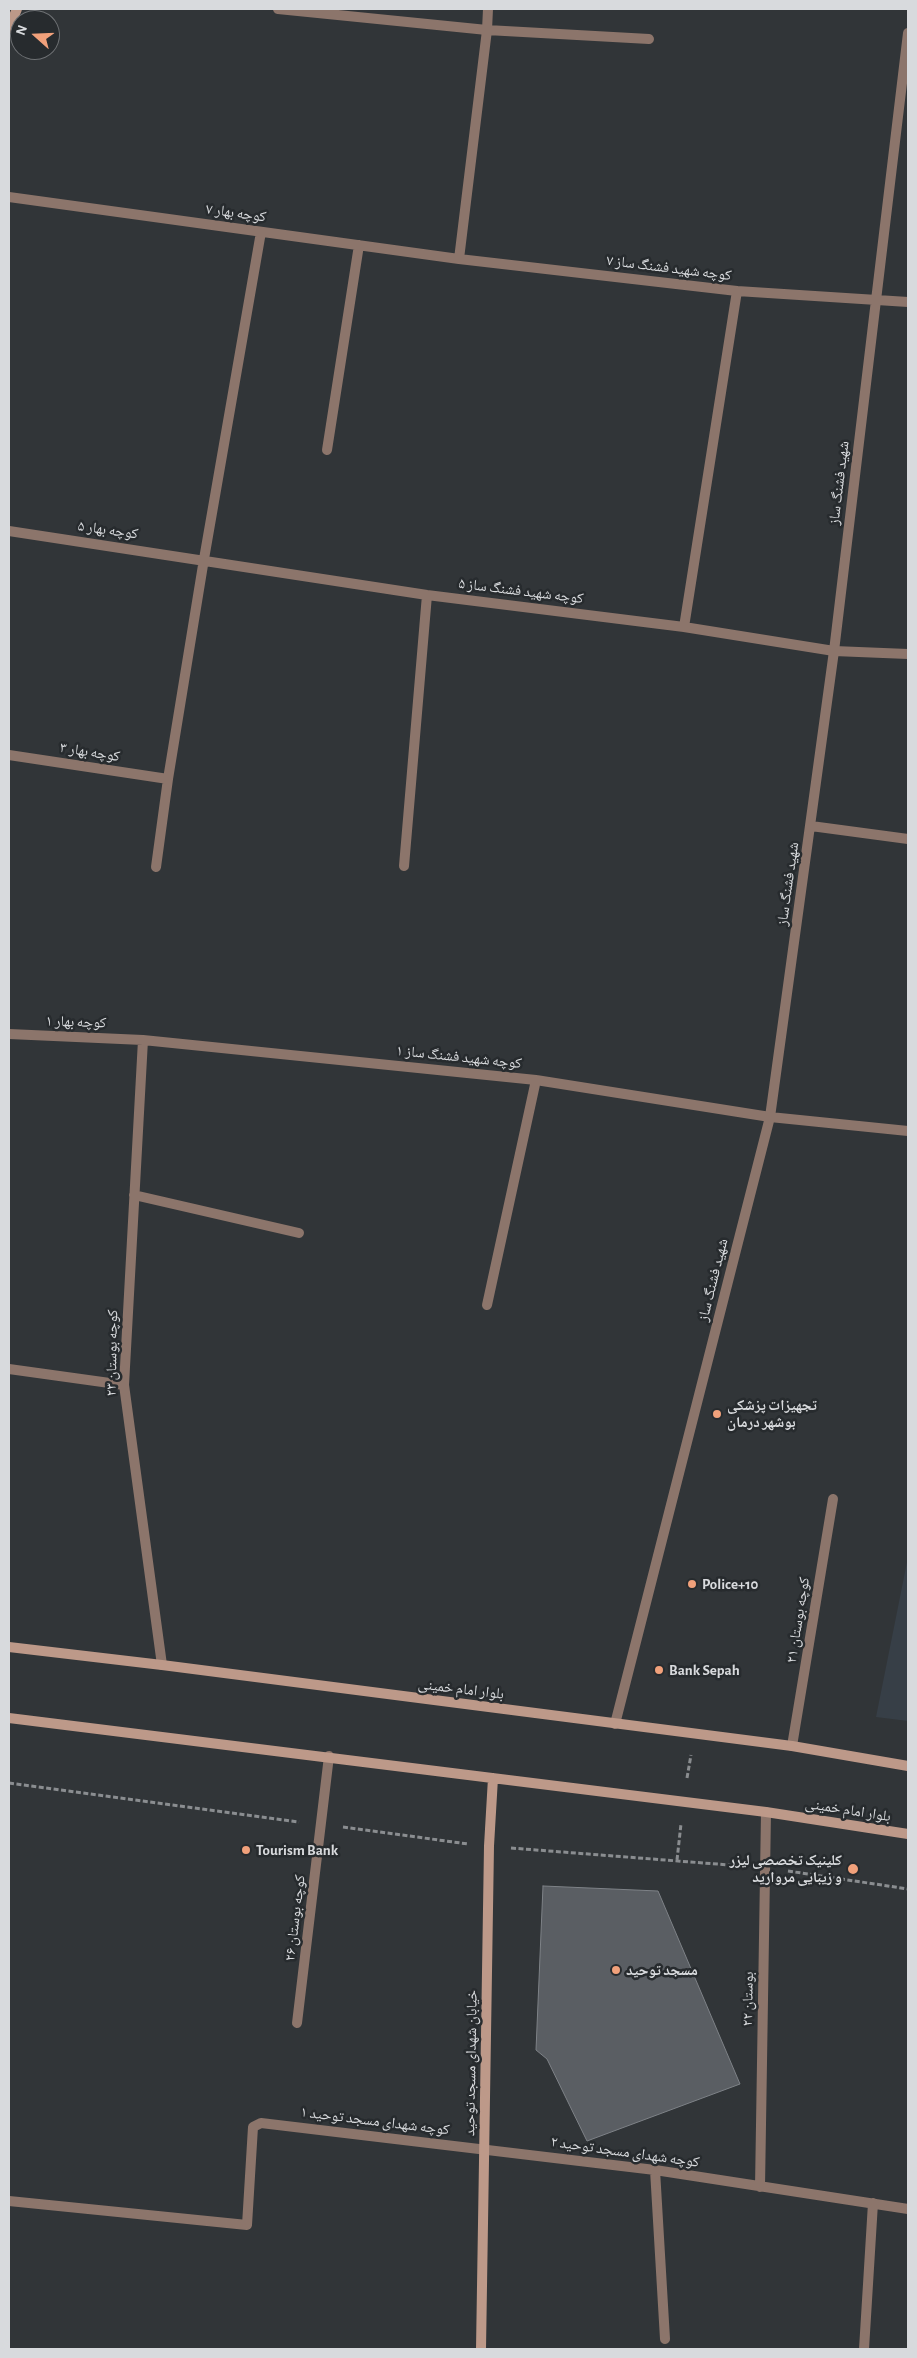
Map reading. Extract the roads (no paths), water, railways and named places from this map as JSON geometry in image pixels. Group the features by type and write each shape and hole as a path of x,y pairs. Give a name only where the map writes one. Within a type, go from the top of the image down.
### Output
{"street":[{"path":"9,28 17,9"},
{"path":"278,9 487,30 650,39"},
{"path":"459,259 488,9"},
{"name":"شهید فشنگ ساز","path":"615,1724 770,1118 834,651 908,33"},
{"name":"کوچه بهار ۷","path":"9,197 459,259"},
{"path":"156,867 168,779 204,559 261,232"},
{"path":"327,450 359,245"},
{"name":"کوچه شهید فشنگ ساز ۷","path":"459,259 737,291 875,302 908,302"},
{"path":"684,627 737,291"},
{"name":"کوچه بهار ۵","path":"9,530 204,559"},
{"name":"کوچه شهید فشنگ ساز ۵","path":"204,559 427,595 684,627 834,651 908,654"},
{"path":"404,866 427,595"},
{"name":"کوچه بهار ۳","path":"9,755 168,779"},
{"path":"811,826 908,839"},
{"name":"کوچه بهار ۱","path":"9,1034 143,1040"},
{"name":"کوچه شهید فشنگ ساز ۱","path":"143,1040 536,1080 770,1118 908,1131"},
{"name":"کوچه بوستان ۲۳","path":"143,1040 124,1385 162,1665"},
{"path":"487,1305 536,1080"},
{"path":"134,1195 299,1233"},
{"path":"9,1369 124,1385"},
{"name":"کوچه بوستان ۲۱","path":"792,1746 833,1499"},
{"name":"بلوار امام خمینی","path":"9,1647 792,1746 908,1766"},
{"name":"بلوار امام خمینی","path":"9,1718 329,1756 766,1812 908,1834"},
{"name":"کوچه بوستان ۲۶","path":"297,2023 329,1756"},
{"name":"خیابان شهدای مسجد توحید","path":"481,2349 489,1846 493,1778"},
{"name":"بوستان ۲۲","path":"760,2187 766,1812"},
{"name":"کوچه شهدای مسجد توحید ۱","path":"9,2201 247,2224 254,2127 261,2122 485,2148"},
{"name":"کوچه شهدای مسجد توحید ۲","path":"485,2148 655,2170 908,2209"},
{"path":"655,2170 665,2339"},
{"path":"864,2349 873,2204"}],"place":[{"name":"تجهیزات پزشکی بوشهر درمان","path":"717,1414"},
{"name":"Police+10","path":"692,1584"},
{"name":"Bank Sepah","path":"659,1670"},
{"name":"Tourism Bank","path":"246,1850"},
{"name":"کلینیک تخصصی لیزر و زیبایی مروارید","path":"853,1869"},
{"name":"مسجد توحید","path":"616,1970"}]}
